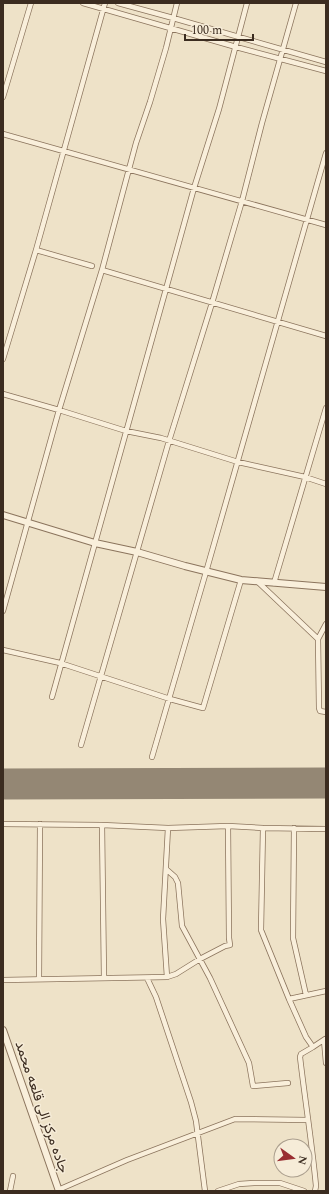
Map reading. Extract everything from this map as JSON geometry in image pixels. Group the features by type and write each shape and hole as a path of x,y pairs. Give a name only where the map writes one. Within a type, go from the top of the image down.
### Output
{"street":[{"path":"3,97 31,3"},
{"path":"83,3 326,71"},
{"path":"3,359 36,250 106,3"},
{"path":"118,3 326,62"},
{"path":"3,612 59,410 102,270 136,143 150,102 177,3"},
{"path":"52,697 60,663 194,188 219,110 248,3"},
{"path":"81,745 169,441 242,201 262,122 296,3"},
{"path":"3,134 326,225"},
{"path":"152,757 170,699 326,153"},
{"path":"36,250 92,266"},
{"path":"102,270 326,336"},
{"path":"3,394 126,431 169,441 238,462 305,477 326,484"},
{"path":"274,583 326,408"},
{"path":"3,515 95,543 137,552 206,572 241,580 326,587"},
{"path":"3,650 60,663 170,699 204,708 241,580"},
{"path":"257,581 318,639"},
{"path":"326,624 318,639 319,708 320,711 326,712"},
{"path":"3,824 102,825 168,828 228,826 326,829"},
{"path":"39,978 40,824"},
{"path":"102,825 104,978"},
{"path":"3,980 39,978 167,977 176,974 200,959 225,946 230,945 228,826"},
{"path":"167,977 163,919 168,828"},
{"path":"262,828 261,930 306,1037 313,1047"},
{"path":"294,828 293,938 306,995"},
{"path":"166,869 175,877 178,883 182,926 210,978 249,1063 253,1086 288,1083"},
{"path":"147,978 156,997 186,1083 196,1121 205,1191"},
{"path":"289,998 326,991"},
{"name":"جاده مرکز الی قلعه محمد","path":"3,1030 58,1191"},
{"path":"316,1191 312,1140 300,1055 325,1039"},
{"path":"325,1039 326,1063"},
{"path":"58,1191 127,1160 235,1119 308,1120"},
{"path":"10,1191 13,1176"},
{"path":"218,1191 238,1184 254,1183 280,1183 304,1191"}],"runway":[{"path":"3,784 326,783"}]}
